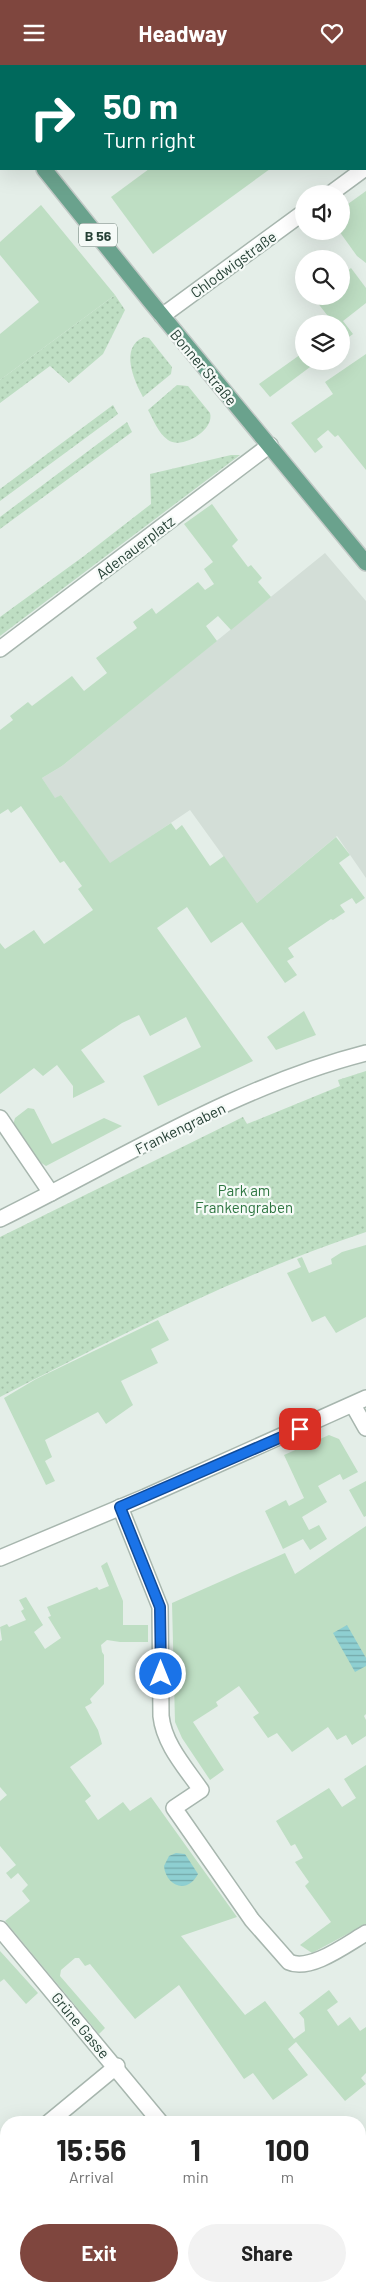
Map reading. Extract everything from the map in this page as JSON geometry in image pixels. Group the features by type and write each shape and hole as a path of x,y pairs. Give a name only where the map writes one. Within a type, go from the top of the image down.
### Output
{"main road":[{"name":"Bonner Straße","path":"45,170 162,316 366,562"}],"street":[{"path":"342,185 362,170"},
{"name":"Chlodwigstraße","path":"162,316 295,220"},
{"name":"Adenauerplatz","path":"0,649 270,445"},
{"name":"Frankengraben","path":"0,1219 179,1127 248,1094 338,1060 366,1053"},
{"path":"0,1117 51,1193"},
{"path":"0,1557 120,1507 359,1402 366,1428"},
{"path":"120,1507 160,1607 161,1716 164,1730 171,1746 201,1790 174,1808 252,1921 289,1962 297,1965 309,1964 366,1933"},
{"name":"Grüne Gasse","path":"0,1929 155,2116"},
{"path":"56,2116 116,2067"}],"shaded area":[{"path":"325,553 366,601 366,878 337,836 257,903 190,810 110,864 61,795 55,799 42,778 62,766"}],"green space":[{"path":"148,170 269,170 153,254 111,197"},
{"path":"366,191 366,263 357,256 345,240 350,240 350,203"},
{"path":"41,205 115,295 0,380 0,334 39,302 0,255 0,242"},
{"path":"350,269 366,288 366,303 350,316 327,315 319,305 350,305"},
{"path":"115,295 125,310 103,354 69,383 50,366 0,403 0,380"},
{"path":"144,337 149,338 172,367 171,374 143,397 133,374 130,356 136,342"},
{"path":"366,354 366,470 338,435 335,437 328,430 317,439 323,447 315,453 291,423 333,394 325,382 343,370 350,370 350,365"},
{"path":"295,358 295,370 306,370 270,397 259,384"},
{"path":"177,385 188,386 210,413 208,426 203,432 196,437 181,442 174,442 164,437 148,410"},
{"path":"113,405 118,414 0,501 0,489"},
{"path":"127,422 132,432 0,529 0,517"},
{"path":"231,455 240,455 0,636 0,617 151,504 150,474"},
{"path":"212,504 238,540 232,546 248,567 251,565 262,578 258,582 271,597 231,630 218,616 206,626 217,641 62,766 42,778 55,798 61,795 110,863 171,823 176,830 182,825 210,866 224,856 257,903 336,837 350,855 339,863 365,898 356,904 352,898 340,905 345,912 333,920 331,919 288,948 294,957 287,961 297,975 285,983 242,922 211,943 187,907 157,928 253,1061 158,1106 143,1076 201,1047 186,1017 150,1036 139,1015 122,1023 81,1050 105,1082 73,1098 73,1086 57,1065 43,1076 34,1068 0,1094 0,943 5,949 34,930 44,944 93,910 78,889 82,886 64,861 60,863 21,806 11,813 8,809 0,814 0,730 13,720 10,716 28,702 32,706 72,676 84,691 107,673 96,658 137,628 133,622 152,608 156,614 198,582 205,590 214,584 204,569 213,562 184,524"},
{"path":"304,1011 316,1035 276,1050 267,1037"},
{"name":"Park am Frankengraben","path":"366,1071 366,1232 272,1267 180,1307 0,1397 0,1237 243,1117 247,1124 340,1086 338,1080"},
{"path":"28,1108 34,1109 52,1144 104,1118 122,1126 46,1166 37,1160 13,1125 15,1118"},
{"path":"366,1245 366,1317 336,1333 325,1316 312,1322 287,1273 301,1267 297,1259 302,1257 309,1273 332,1264 331,1259 342,1252"},
{"path":"158,1320 169,1340 151,1349 158,1363 121,1381 133,1405 106,1424 98,1412 45,1440 52,1457 45,1461 55,1481 46,1485 4,1398 36,1379"},
{"path":"329,1435 339,1439 358,1472 343,1480 340,1474 318,1486 327,1502 302,1517 309,1530 319,1525 327,1539 310,1550 303,1539 283,1549 265,1511 286,1500 289,1506 304,1498 284,1455"},
{"path":"366,1481 366,1516 364,1517 349,1490"},
{"path":"366,1526 366,1714 364,1716 366,1720 366,1736 352,1745 346,1735 337,1740 328,1727 292,1752 277,1733 268,1738 253,1717 259,1713 239,1686 216,1702 218,1706 193,1722 224,1770 210,1780 182,1738 175,1722 172,1603 285,1553 295,1574"},
{"path":"107,1562 123,1601 123,1625 148,1625 148,1642 107,1640 101,1645 104,1655 104,1684 90,1699 92,1703 85,1707 98,1730 102,1744 70,1767 91,1796 85,1801 98,1820 123,1802 130,1811 151,1797 237,1917 181,1936 245,2015 265,2001 294,2039 305,2031 304,2019 299,2013 329,1990 338,2002 327,2010 338,2026 350,2017 360,2031 366,2027 366,2073 361,2078 366,2084 345,2101 296,2042 288,2049 308,2075 273,2100 253,2073 244,2079 179,1985 135,2019 90,1964 85,1966 79,1958 75,1958 61,1970 60,1976 105,2028 99,2034 5,1921 30,1901 22,1891 28,1885 18,1873 11,1879 6,1873 16,1865 0,1846 0,1801 7,1795 0,1787 0,1641 2,1640 0,1627 7,1624 9,1627 26,1620 21,1611 24,1609 19,1600 26,1597 43,1625 34,1632 45,1649 61,1638 48,1617 51,1616 47,1607 97,1587 99,1590 109,1586 101,1566"},
{"path":"366,1765 366,1924 312,1953 300,1945 331,1922 305,1886 309,1882 295,1862 303,1858 295,1844 291,1846 276,1821 329,1788 342,1807 356,1798 344,1779"},
{"path":"0,1951 38,1993 26,2004 4,1979 0,1982"}],"water":[{"path":"347,1625 366,1658 366,1666 355,1672 333,1633"},
{"path":"176,1853 185,1854 198,1874 189,1884 183,1886 173,1883 169,1879 164,1866 169,1856"}],"route":[{"path":"161,1674 160,1607 120,1507 300,1429"}]}
